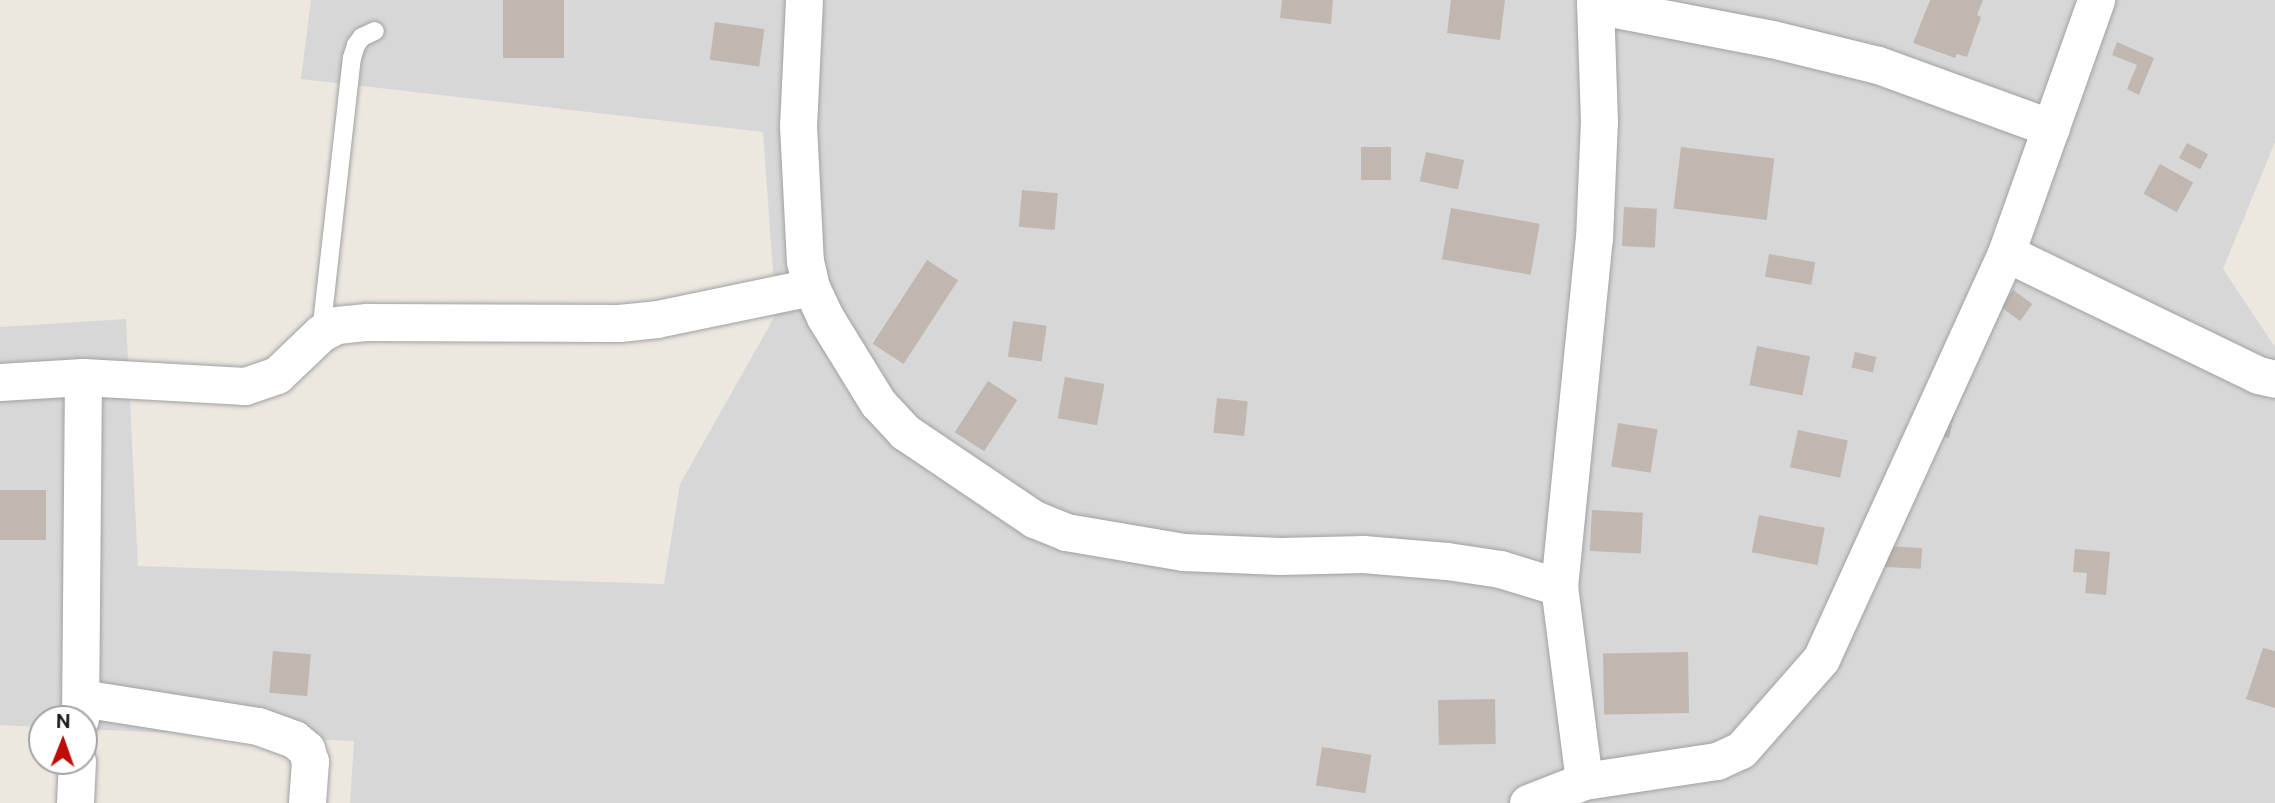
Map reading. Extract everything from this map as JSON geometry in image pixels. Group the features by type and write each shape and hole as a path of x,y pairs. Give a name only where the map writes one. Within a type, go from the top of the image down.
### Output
{"street":[{"path":"804,0 798,125 805,261 811,287 825,317 878,403 905,432 1034,519 1066,532 1183,552 1280,556 1363,554 1447,561 1500,569 1559,587"},
{"path":"1528,803 1584,781 1619,790 1717,761 1741,750 1821,659 2006,253 2096,0"},
{"path":"1584,781 1559,587 1594,239 1599,122 1595,2 1772,39 1878,65 1970,96 2051,128"},
{"path":"2006,253 2258,375 2275,379"},
{"path":"0,382 83,377 245,386 278,375 321,333 337,325 368,322 619,323 657,319 811,287"},
{"path":"80,705 83,377"},
{"path":"98,710 258,726 293,739 306,749 310,761 307,803"},
{"path":"75,803 76,775"}],"lane":[{"path":"321,333 352,58 362,37 375,31"}],"shaded area":[{"path":"311,0 2275,0 2275,142 2223,269 2275,347 2275,803 350,803 354,741 98,730 98,705 28,705 28,726 0,725 0,327 126,319 138,566 664,584 680,484 776,314 763,132 301,79"}],"building":[{"path":"503,0 564,0 564,58 503,58"},
{"path":"1282,0 1333,0 1331,24 1280,18"},
{"path":"1451,0 1505,0 1500,40 1447,33"},
{"path":"1930,0 1983,0 1977,15 1981,17 1967,57 1957,54 1955,58 1913,43"},
{"path":"715,22 765,29 759,67 710,60"},
{"path":"2117,42 2154,58 2139,95 2127,89 2137,65 2112,55"},
{"path":"2187,143 2208,154 2200,169 2179,158"},
{"path":"1361,147 1391,147 1391,180 1361,180"},
{"path":"1681,147 1774,158 1767,220 1673,209"},
{"path":"1426,152 1464,160 1458,189 1420,181"},
{"path":"2160,164 2193,182 2177,212 2144,194"},
{"path":"1022,190 1058,193 1055,230 1019,227"},
{"path":"1624,207 1657,209 1655,248 1622,246"},
{"path":"1451,208 1540,224 1531,275 1442,259"},
{"path":"1769,254 1815,262 1811,285 1765,277"},
{"path":"927,260 958,280 904,364 873,344"},
{"path":"2013,290 2032,304 2020,321 2001,307"},
{"path":"1013,321 1047,326 1042,361 1008,357"},
{"path":"1757,346 1810,356 1802,396 1749,385"},
{"path":"1855,352 1876,357 1873,373 1851,368"},
{"path":"1065,377 1104,384 1097,425 1058,418"},
{"path":"988,381 1017,400 984,451 955,432"},
{"path":"1217,398 1248,401 1244,436 1213,433"},
{"path":"1957,403 1949,438 1931,435"},
{"path":"1618,423 1658,429 1651,473 1611,466"},
{"path":"1798,430 1848,441 1840,478 1790,467"},
{"path":"0,490 46,490 46,540 0,540"},
{"path":"1592,510 1643,513 1641,554 1590,551"},
{"path":"1759,515 1825,528 1818,565 1752,552"},
{"path":"1886,546 1922,548 1921,569 1885,567"},
{"path":"2075,549 2110,552 2106,595 2085,593 2087,573 2073,572"},
{"path":"2263,648 2275,651 2275,708 2246,699"},
{"path":"273,651 311,654 307,696 269,693"},
{"path":"1688,652 1689,713 1604,714 1603,653"},
{"path":"1495,699 1496,744 1439,745 1438,700"},
{"path":"1322,747 1371,755 1365,793 1316,786"}]}
